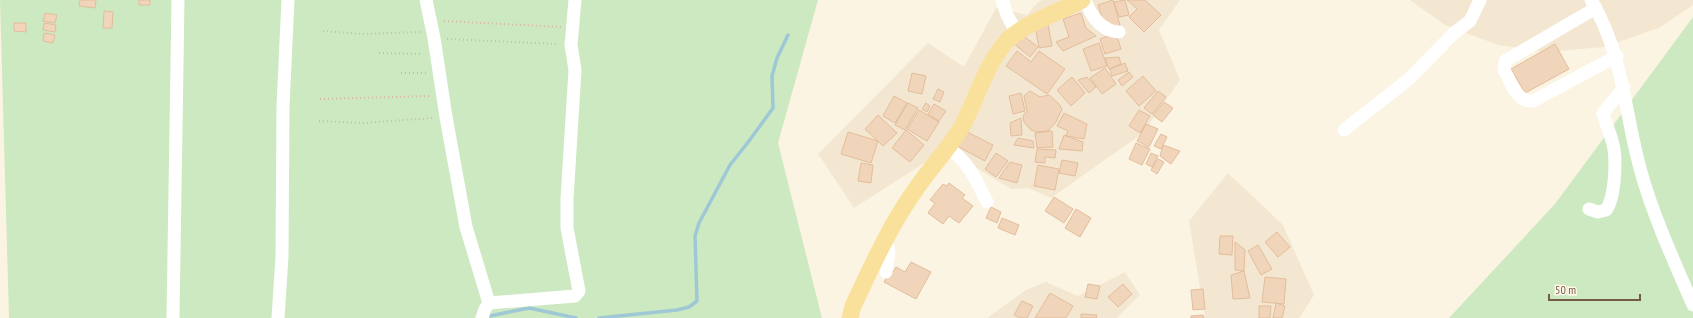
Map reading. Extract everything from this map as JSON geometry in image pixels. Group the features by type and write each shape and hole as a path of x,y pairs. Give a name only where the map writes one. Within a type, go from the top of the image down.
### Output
{"main road":[{"path":"850,318 853,306 885,239 916,189 948,148 974,104 987,70 1006,42 1028,26 1084,0"}],"street":[{"path":"173,318 178,0"},
{"path":"278,318 282,257 282,106 288,0"},
{"path":"426,0 437,54 446,117 466,227 485,310 575,296 579,291 567,228 567,199 575,70 572,45 575,0"},
{"path":"1002,0 1005,11 1017,34"},
{"path":"1084,0 1094,17 1102,26 1110,32 1119,32"},
{"path":"1344,130 1409,79 1454,33 1470,21 1480,0"},
{"path":"1616,56 1533,101 1527,102 1520,98 1504,70 1505,61 1594,4 1616,56 1624,87 1630,132 1646,190 1664,240 1693,305"},
{"path":"1589,209 1598,212 1606,210 1611,196 1615,161 1613,148 1603,113 1624,87"},
{"path":"948,148 960,156 969,167 988,202"},
{"path":"885,239 889,251 886,272"}],"path":[{"path":"430,20 573,27"},
{"path":"323,31 363,34 428,32 434,38 572,45"},
{"path":"380,53 437,54"},
{"path":"401,73 440,74"},
{"path":"320,99 443,95"},
{"path":"319,121 363,123 446,117"}],"shaded area":[{"path":"1042,0 1180,0 1159,30 1180,80 1143,133 1051,198 1028,188 1011,189 946,149 854,208 818,154 928,43 964,67 996,8 1027,15 1037,3"},
{"path":"1410,0 1693,0 1693,5 1659,28 1603,47 1548,52 1498,45 1445,25"},
{"path":"1228,173 1283,225 1314,295 1299,318 1205,318 1189,221"},
{"path":"1125,272 1140,295 1117,318 987,318 1026,290 1046,282 1078,296"}],"green space":[{"path":"0,0 818,0 778,143 822,318 9,318"},
{"path":"1693,17 1693,318 1449,318 1555,204"}],"building":[{"path":"80,0 96,0 95,8 79,6"},
{"path":"139,0 150,0 150,5 139,5"},
{"path":"1113,0 1120,25 1113,28 1104,24 1098,5"},
{"path":"1125,0 1129,15 1119,17 1114,2"},
{"path":"1127,0 1145,0 1161,15 1144,32 1129,17 1137,9"},
{"path":"104,11 113,12 112,28 103,28"},
{"path":"45,13 57,15 55,23 43,21"},
{"path":"1081,13 1086,28 1096,36 1063,51 1056,42 1069,37 1063,19"},
{"path":"14,23 26,23 26,32 14,31"},
{"path":"44,23 56,25 55,32 43,30"},
{"path":"1048,24 1052,46 1039,48 1035,26"},
{"path":"44,33 55,35 53,43 43,41"},
{"path":"1116,33 1121,49 1105,54 1100,39"},
{"path":"1021,34 1038,47 1030,57 1013,43"},
{"path":"1099,43 1107,66 1091,71 1083,49"},
{"path":"1555,44 1569,69 1525,93 1511,69"},
{"path":"1017,51 1031,62 1039,51 1065,69 1047,94 1006,66"},
{"path":"1119,57 1121,64 1109,69 1105,58"},
{"path":"1125,63 1128,71 1112,76 1110,69"},
{"path":"1105,68 1116,84 1102,94 1090,78"},
{"path":"1129,72 1133,77 1122,86 1118,80"},
{"path":"912,73 926,76 922,94 908,91"},
{"path":"1143,76 1156,91 1139,106 1126,91"},
{"path":"1072,77 1085,93 1071,106 1057,90"},
{"path":"1087,77 1096,87 1089,93 1078,80"},
{"path":"938,89 944,92 940,102 933,99"},
{"path":"1030,91 1040,97 1049,95 1059,104 1062,109 1056,122 1048,131 1037,132 1031,130 1024,122 1023,116 1027,111 1024,96"},
{"path":"1158,91 1166,97 1152,114 1144,108"},
{"path":"1021,93 1025,111 1013,114 1009,96"},
{"path":"894,96 907,103 895,123 883,116"},
{"path":"1164,102 1173,108 1162,122 1153,115"},
{"path":"908,103 918,108 905,130 895,125"},
{"path":"926,103 930,106 927,112 922,109"},
{"path":"934,104 946,111 939,121 928,114"},
{"path":"919,110 939,122 927,141 907,129"},
{"path":"1139,110 1150,116 1140,133 1129,126"},
{"path":"1064,113 1087,124 1084,139 1066,136 1068,131 1057,126"},
{"path":"878,115 897,133 883,146 865,129"},
{"path":"1021,118 1022,135 1011,136 1010,123"},
{"path":"1146,124 1158,129 1149,147 1137,141"},
{"path":"906,130 924,145 910,162 892,148"},
{"path":"965,131 993,145 985,161 957,146"},
{"path":"1052,131 1053,147 1037,148 1035,133"},
{"path":"848,132 878,141 871,163 841,154"},
{"path":"1161,134 1167,137 1161,149 1154,146"},
{"path":"1064,135 1083,142 1082,151 1059,149"},
{"path":"1018,138 1033,141 1034,148 1014,145"},
{"path":"1136,143 1150,149 1142,165 1129,159"},
{"path":"1163,145 1180,151 1171,164 1160,156"},
{"path":"1037,149 1056,150 1055,158 1045,157 1045,163 1035,162"},
{"path":"996,153 1008,161 996,177 985,169"},
{"path":"1151,153 1158,156 1152,167 1146,164"},
{"path":"1158,159 1164,162 1157,174 1151,170"},
{"path":"1062,160 1078,163 1075,176 1059,173"},
{"path":"1010,162 1022,165 1017,183 999,178"},
{"path":"861,163 873,165 871,183 858,181"},
{"path":"1038,165 1059,169 1055,190 1034,186"},
{"path":"949,183 965,195 962,198 973,206 959,223 949,216 943,224 928,213 935,203 930,200 943,184 947,186"},
{"path":"1054,197 1073,209 1064,223 1045,211"},
{"path":"991,207 1001,212 997,223 986,218"},
{"path":"1076,209 1091,218 1080,237 1065,228"},
{"path":"1002,218 1019,225 1015,235 998,228"},
{"path":"1277,232 1290,247 1278,257 1265,242"},
{"path":"1220,236 1233,236 1232,255 1219,254"},
{"path":"1235,242 1245,250 1244,271 1235,270"},
{"path":"1258,245 1272,269 1261,275 1248,251"},
{"path":"911,262 931,272 916,299 884,282 890,271 893,272 896,267 905,272"},
{"path":"1244,271 1250,298 1233,299 1231,275"},
{"path":"1265,277 1286,279 1284,304 1262,302"},
{"path":"1088,284 1100,286 1097,299 1085,297"},
{"path":"1123,284 1132,294 1118,307 1108,297"},
{"path":"1203,289 1205,309 1193,310 1191,290"},
{"path":"1050,293 1073,306 1066,318 1035,318"},
{"path":"1022,301 1033,306 1027,318 1020,318 1014,315"},
{"path":"1276,303 1285,306 1282,318 1273,318"},
{"path":"1259,306 1271,306 1270,318 1259,318"},
{"path":"1081,314 1097,315 1096,318 1081,318"},
{"path":"1203,315 1204,318 1191,318 1191,316"}],"waterway":[{"path":"599,318 677,310 689,307 697,301 695,236 699,223 730,165 773,108 772,76 777,58 788,35"},
{"path":"485,317 529,308 576,318"}]}
